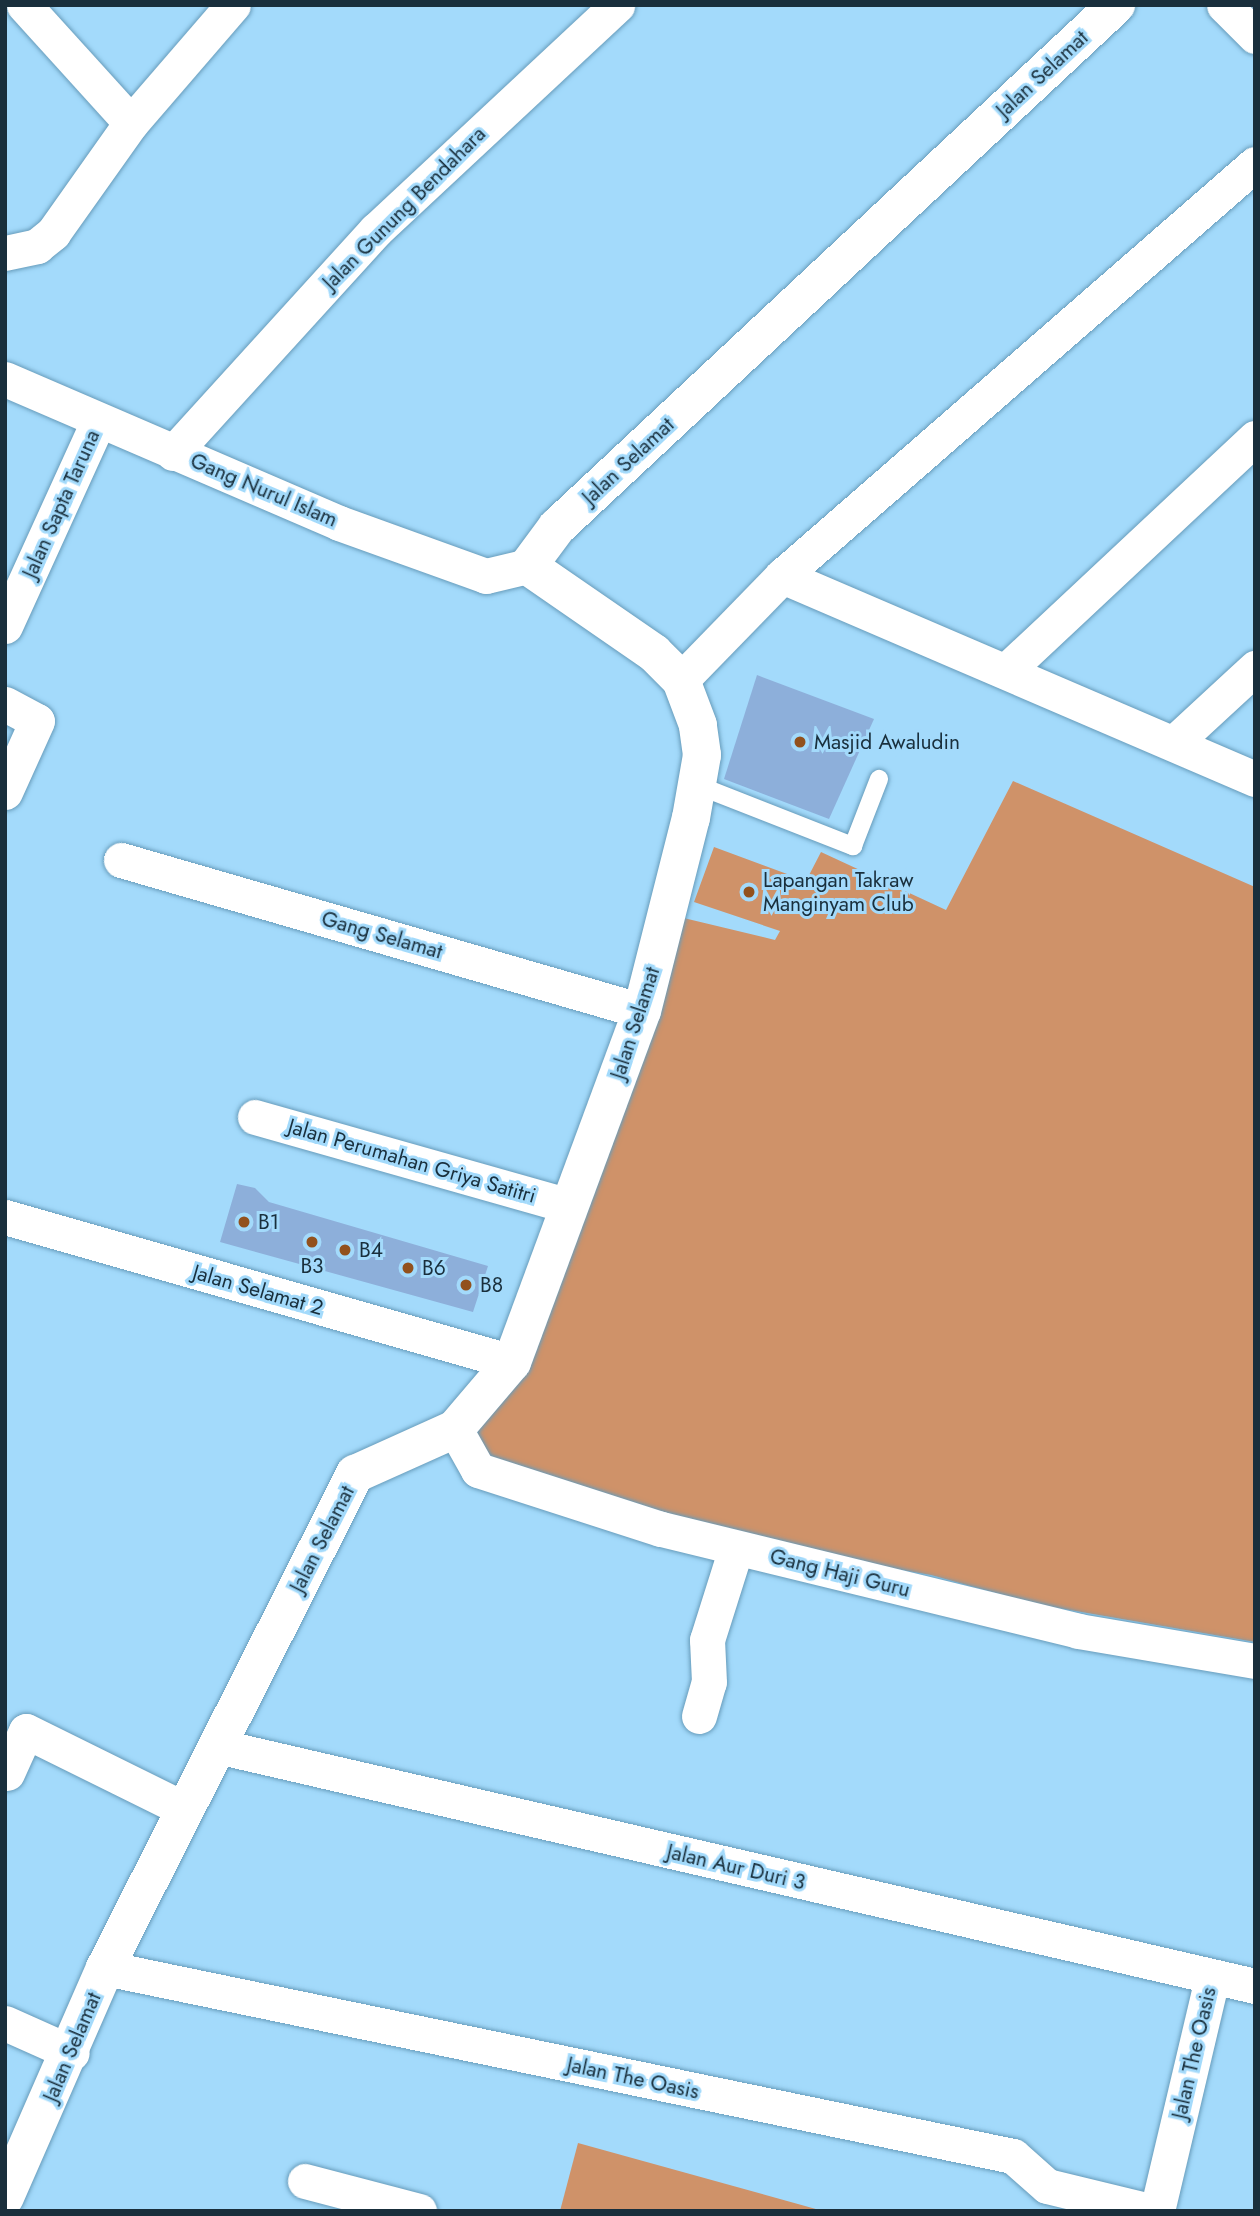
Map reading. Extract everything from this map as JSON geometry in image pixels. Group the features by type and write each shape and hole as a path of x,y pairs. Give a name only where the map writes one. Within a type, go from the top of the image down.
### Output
{"street":[{"path":"5,11 7,5"},
{"path":"24,5 131,123"},
{"path":"5,253 37,246 53,233 131,123 233,5"},
{"name":"Jalan Gunung Bendahara","path":"173,453 376,230 617,5"},
{"name":"Jalan Selamat","path":"5,2197 72,2053 105,1968 355,1474 455,1429 512,1362 642,1011 697,785 698,725 681,680 654,653 528,566 557,527 1116,5"},
{"path":"1224,5 1255,36"},
{"path":"681,680 782,576 1255,164"},
{"name":"Gang Nurul Islam","path":"5,379 173,453 486,576 528,566"},
{"name":"Jalan Sapta Taruna","path":"5,626 99,420"},
{"path":"1006,671 1255,439"},
{"path":"782,576 1176,741 1255,779"},
{"path":"1176,741 1255,668"},
{"path":"5,704 37,721 5,792"},
{"name":"Gang Selamat","path":"121,860 642,1011"},
{"name":"Jalan Perumahan Griya Satitri","path":"254,1116 570,1206"},
{"name":"Jalan Selamat 2","path":"5,1217 512,1362"},
{"name":"Gang Haji Guru","path":"455,1429 478,1471 736,1548 1078,1631 1255,1661"},
{"path":"699,1716 709,1682 707,1640 736,1548"},
{"path":"7,1773 26,1731 184,1809"},
{"name":"Jalan Aur Duri 3","path":"217,1746 1255,1986"},
{"name":"Jalan The Oasis","path":"105,1968 1013,2156 1047,2186 1150,2211"},
{"name":"Jalan The Oasis","path":"1157,2211 1212,1978"},
{"path":"5,2023 72,2053"},
{"path":"305,2180 419,2211"}],"lane":[{"path":"697,785 853,846 879,779"}],"shaded area":[{"path":"1013,781 1255,887 1255,1642 1035,1604 931,1575 661,1529 524,1488 455,1429 512,1362 667,914 775,940 780,931 694,902 714,847 806,881 821,852 946,910"},
{"path":"578,2143 823,2211 560,2211"}],"building":[{"name":"Masjid Awaludin","path":"757,675 874,719 829,819 724,779"},
{"path":"237,1184 255,1188 269,1202 488,1266 473,1312 220,1242"}],"place":[{"name":"Masjid Awaludin","path":"800,742"},
{"name":"Lapangan Takraw Manginyam Club","path":"749,892"},
{"name":"B1","path":"244,1222"},
{"name":"B3","path":"312,1242"},
{"name":"B4","path":"345,1250"},
{"name":"B6","path":"408,1268"},
{"name":"B8","path":"466,1285"}]}
